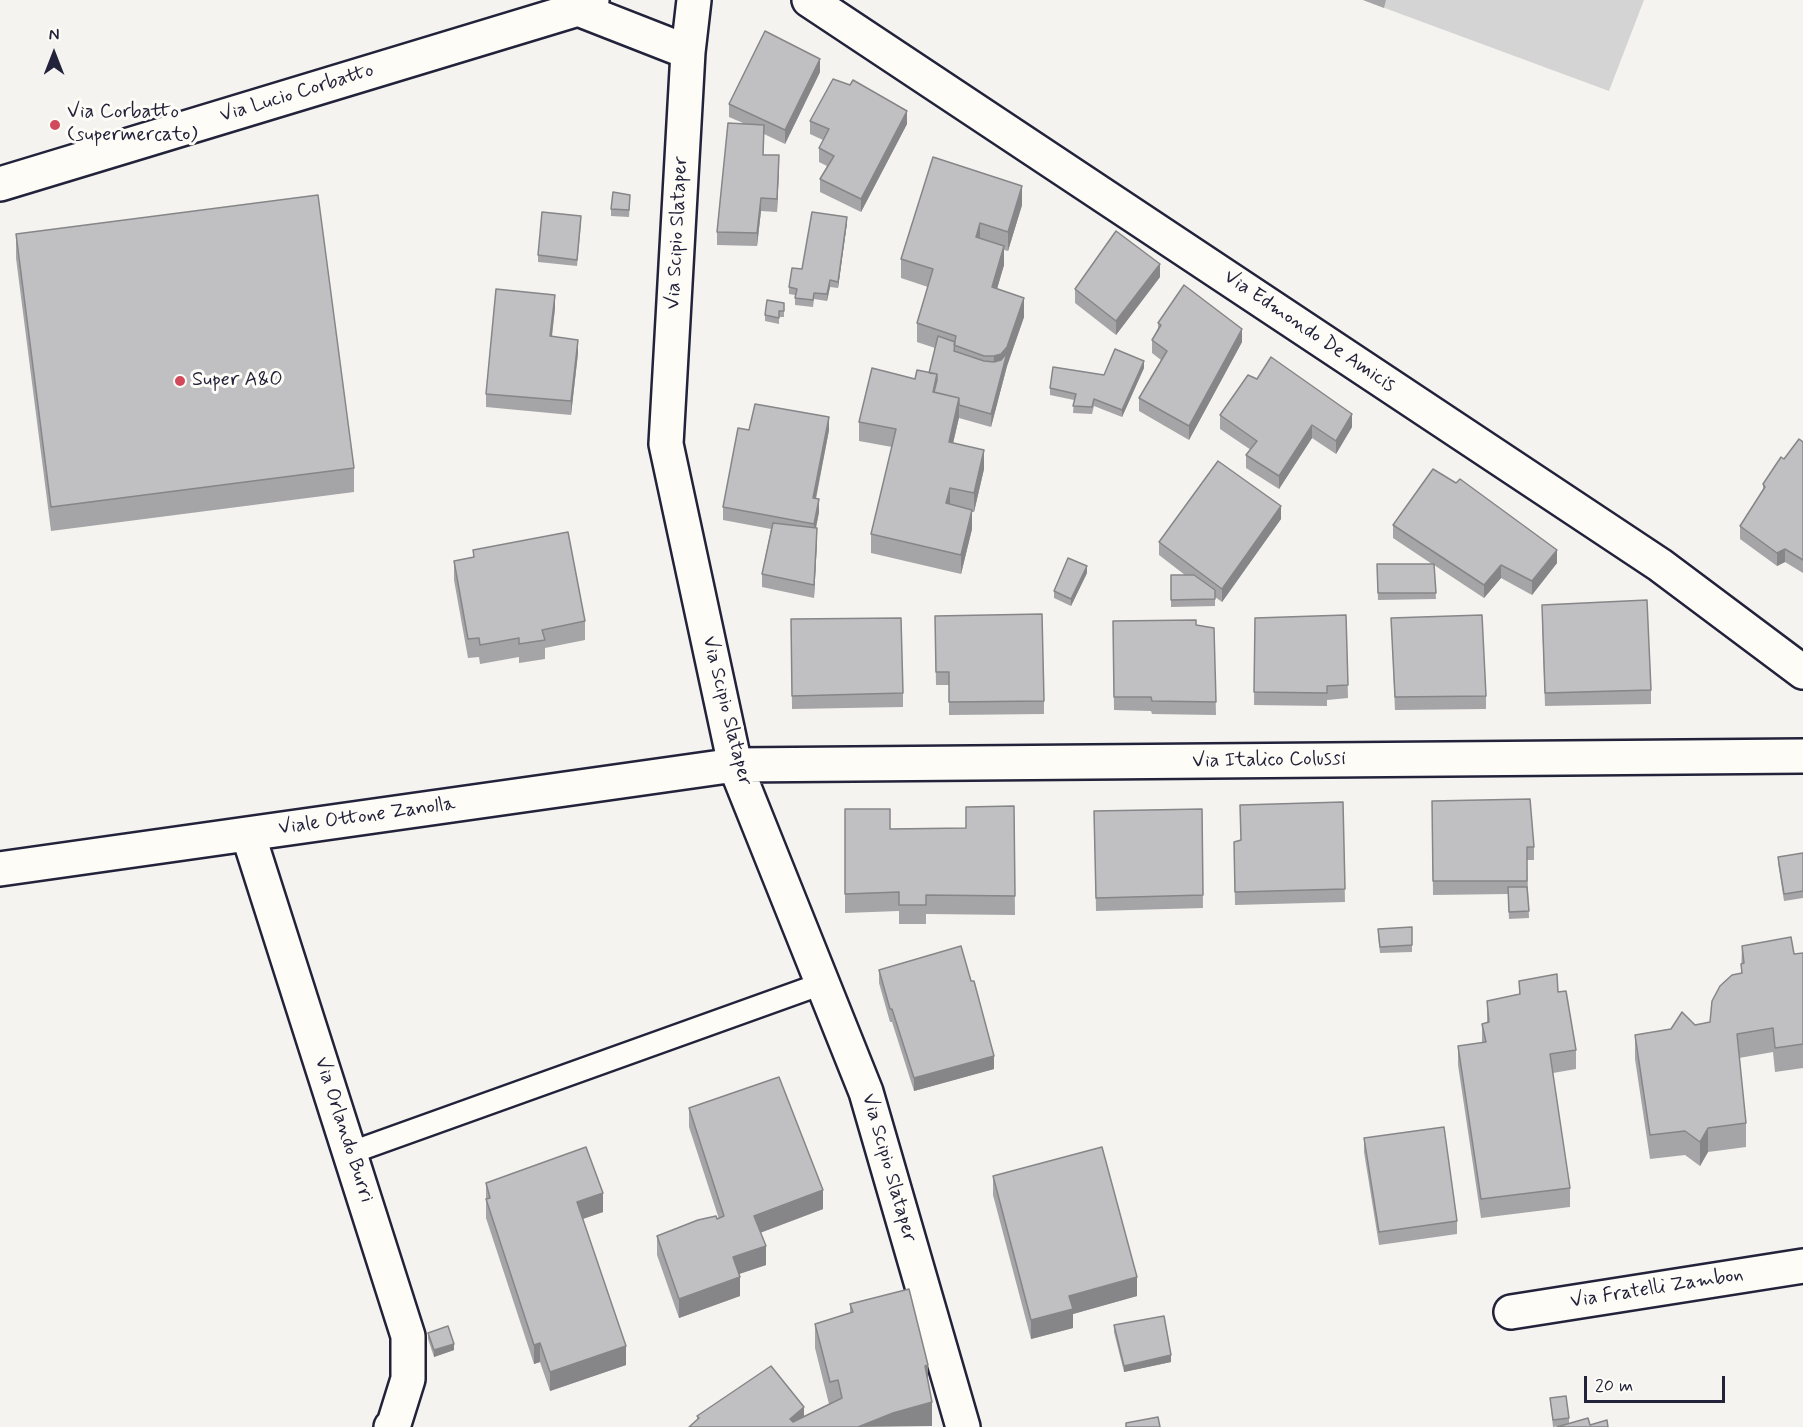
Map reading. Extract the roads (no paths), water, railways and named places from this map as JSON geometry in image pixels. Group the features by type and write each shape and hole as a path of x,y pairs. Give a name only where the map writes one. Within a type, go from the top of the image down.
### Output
{"street":[{"name":"Via Scipio Slataper","path":"694,0 688,52 666,444 735,765 866,1092 963,1427"},
{"name":"Via Edmondo De Amicis","path":"809,0 1659,565 1803,672"},
{"path":"585,4 688,52"},
{"name":"Via Lucio Corbatto","path":"0,184 585,4"},
{"name":"Via Italico Colussi","path":"735,765 1803,756"},
{"name":"Viale Ottone Zanolla","path":"0,869 735,765"},
{"name":"Via Orlando Burri","path":"248,834 408,1336 408,1379 394,1424 391,1427"},
{"name":"Via Fratelli Zambon","path":"1510,1312 1803,1266"}],"lane":[{"path":"350,1153 821,984"}],"place":[{"name":"Via Corbatto (supermercato)","path":"55,125"},
{"name":"Super A&O","path":"180,381"}]}
